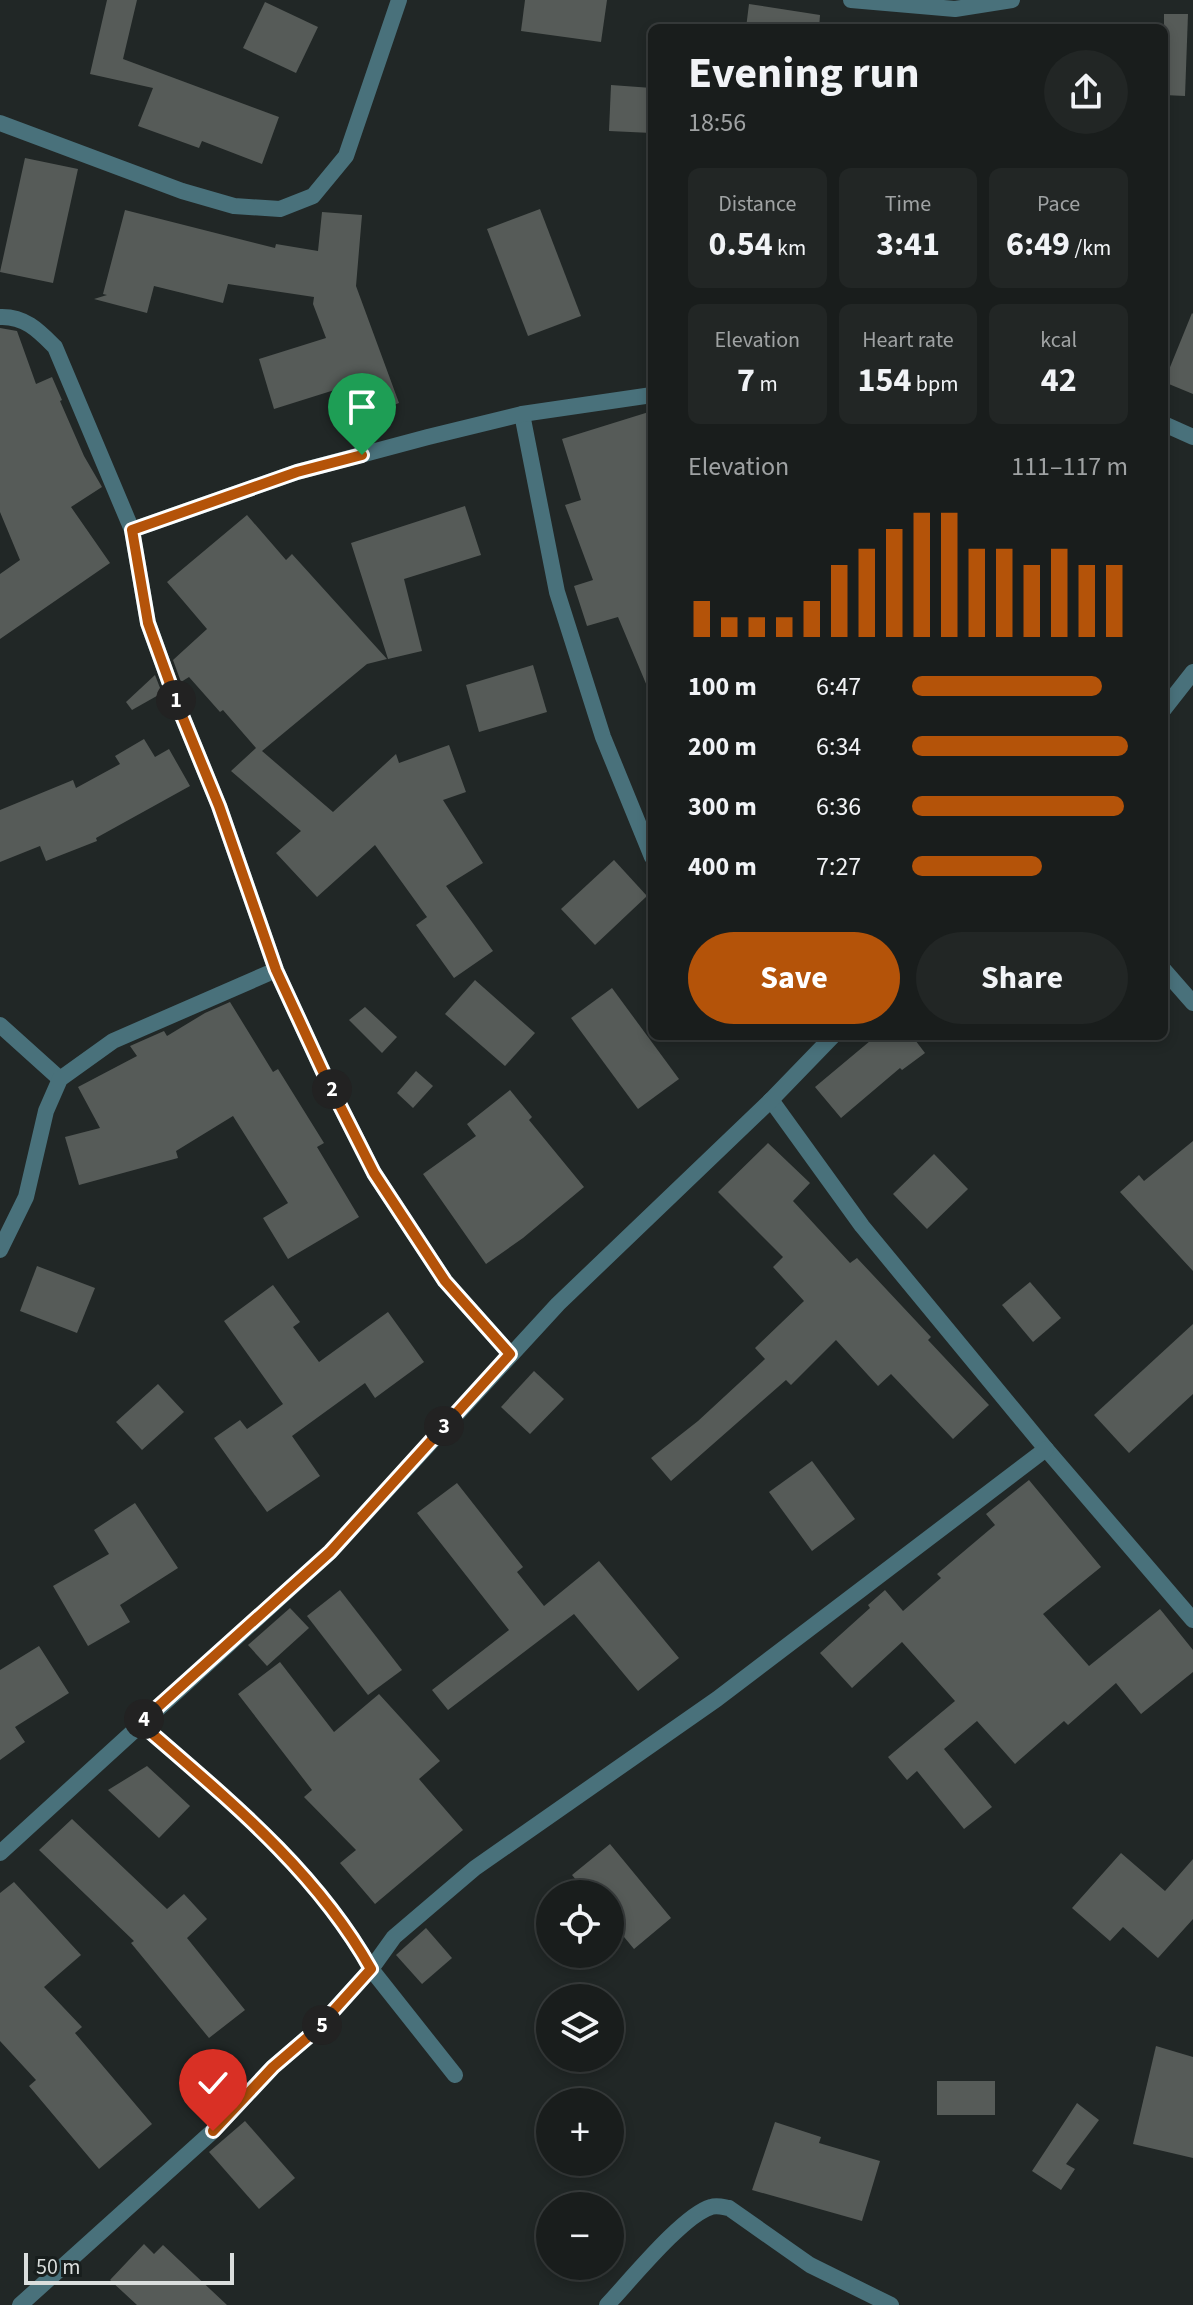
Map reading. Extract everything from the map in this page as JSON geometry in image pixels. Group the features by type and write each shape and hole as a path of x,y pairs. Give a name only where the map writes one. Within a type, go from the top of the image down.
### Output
{"street":[{"path":"0,123 182,191 234,206 280,209 313,196 346,156 399,0"},
{"path":"851,0 955,9 1012,0"},
{"path":"0,317 33,325 55,347 132,530 148,623 178,706 219,806 276,970 325,1076 374,1173 445,1281 510,1354"},
{"path":"132,530 297,472 522,414 648,396"},
{"path":"522,414 557,592 603,737 648,847"},
{"path":"1168,426 1193,437"},
{"path":"1168,704 1193,672"},
{"path":"0,1250 26,1197 46,1111 60,1079 113,1041 276,970"},
{"path":"1168,975 1193,1003"},
{"path":"0,1025 60,1079"},
{"path":"0,1853 330,1552 558,1304 771,1100 829,1040"},
{"path":"771,1100 862,1226 1046,1449 1193,1620"},
{"path":"20,2305 213,2131 273,2067 315,2031 371,1969 394,1937 475,1868 717,1699 1046,1449"},
{"path":"140,1723 246,1815 317,1889 371,1969 455,2075"},
{"path":"607,2305 674,2234 700,2212 714,2205 729,2208 810,2265 891,2305"}],"building":[{"path":"107,0 137,0 123,59 279,117 262,164 202,141 199,148 138,126 153,88 90,74"},
{"path":"525,0 607,0 601,42 521,31"},
{"path":"265,2 318,27 296,73 243,48"},
{"path":"749,4 820,15 819,24 746,24"},
{"path":"1164,14 1188,14 1185,96 1168,95 1168,24 1164,24"},
{"path":"611,85 648,88 648,133 609,131"},
{"path":"25,158 78,169 53,283 0,272"},
{"path":"540,209 581,316 528,336 487,229"},
{"path":"125,210 275,248 276,244 318,251 322,212 362,215 356,286 399,403 356,419 344,387 274,409 259,359 326,338 313,304 314,297 228,284 223,303 154,286 147,313 94,299 107,295 103,294"},
{"path":"1192,313 1193,394 1168,384 1168,372"},
{"path":"0,328 17,331 36,384 52,377 84,456 102,487 71,507 110,563 0,639 0,574 20,560 0,512"},
{"path":"648,412 648,688 618,617 587,626 574,586 593,580 565,505 581,500 562,439"},
{"path":"465,506 481,555 404,579 422,651 388,659 351,543"},
{"path":"247,515 286,560 292,554 387,659 367,664 262,751 333,812 396,754 399,763 449,745 466,792 443,800 483,863 446,886 493,951 454,978 416,925 427,917 375,845 317,897 276,853 301,831 231,771 256,748 189,677 181,682 173,660 207,629 167,582"},
{"path":"533,665 547,712 479,732 466,685"},
{"path":"155,675 162,693 132,710 126,702"},
{"path":"144,739 155,757 169,749 190,786 96,838 97,841 46,861 40,846 0,862 0,810 73,780 76,788 120,764 115,756"},
{"path":"614,860 647,896 595,945 561,909"},
{"path":"475,980 535,1033 505,1066 445,1014"},
{"path":"612,988 679,1079 638,1109 571,1018"},
{"path":"230,1002 273,1072 278,1069 324,1143 317,1147 359,1217 288,1259 263,1218 288,1203 233,1116 176,1151 178,1158 79,1185 65,1137 100,1128 78,1087 137,1056 130,1046 164,1031 167,1036"},
{"path":"365,1007 397,1037 382,1053 349,1020"},
{"path":"871,1040 915,1040 925,1053 902,1070 900,1068 841,1118 815,1087"},
{"path":"416,1071 433,1086 413,1108 397,1093"},
{"path":"510,1090 532,1117 529,1120 584,1187 523,1238 486,1264 423,1174 476,1136 467,1124"},
{"path":"1193,1141 1193,1271 1120,1192 1139,1175 1144,1181"},
{"path":"768,1143 810,1183 793,1201 850,1263 857,1258 989,1405 953,1439 891,1374 878,1386 836,1340 791,1385 786,1380 671,1481 651,1458 698,1421 765,1359 755,1348 804,1301 773,1267 783,1257 718,1192"},
{"path":"934,1154 968,1189 927,1229 893,1194"},
{"path":"37,1266 95,1288 77,1333 20,1311"},
{"path":"1030,1282 1061,1318 1033,1342 1002,1305"},
{"path":"273,1285 300,1322 293,1327 319,1362 388,1312 424,1362 375,1398 365,1383 292,1436 320,1476 267,1512 214,1438 240,1420 247,1429 283,1404 224,1321"},
{"path":"1193,1324 1193,1394 1129,1453 1094,1415"},
{"path":"534,1371 564,1399 530,1434 501,1407"},
{"path":"158,1384 184,1412 142,1450 116,1422"},
{"path":"812,1461 855,1519 812,1551 769,1492"},
{"path":"1029,1480 1101,1567 1043,1614 1089,1666 1160,1609 1193,1650 1193,1672 1141,1714 1116,1683 1068,1725 1064,1721 1015,1764 977,1721 944,1749 992,1807 964,1829 917,1771 907,1780 888,1757 955,1701 902,1642 852,1688 820,1653 870,1608 868,1605 885,1590 903,1611 941,1578 937,1574 995,1525 986,1514"},
{"path":"457,1483 523,1567 517,1572 544,1606 599,1561 679,1658 638,1691 574,1614 448,1710 432,1690 509,1630 417,1513"},
{"path":"135,1503 178,1568 120,1605 130,1622 88,1646 53,1586 109,1554 94,1530"},
{"path":"340,1590 402,1670 368,1695 307,1616"},
{"path":"290,1608 309,1628 267,1666 248,1645"},
{"path":"39,1646 69,1693 15,1727 25,1742 0,1760 0,1670"},
{"path":"280,1662 334,1732 379,1694 440,1761 419,1779 463,1830 375,1904 340,1863 356,1850 304,1797 312,1790 238,1694"},
{"path":"147,1766 190,1806 159,1838 108,1790"},
{"path":"72,1819 167,1909 184,1894 207,1919 187,1938 245,2010 209,2038 131,1943 134,1941 39,1850"},
{"path":"610,1844 671,1918 634,1949 624,1937 624,1880 576,1880 572,1875"},
{"path":"1121,1853 1165,1891 1193,1859 1193,1919 1158,1958 1123,1927 1110,1941 1072,1908"},
{"path":"14,1882 81,1955 44,1987 82,2027 75,2033 152,2124 99,2169 29,2086 36,2080 0,2041 0,1893"},
{"path":"426,1928 452,1958 422,1984 396,1955"},
{"path":"1156,2046 1193,2057 1193,2158 1133,2144"},
{"path":"937,2081 995,2081 995,2115 937,2115"},
{"path":"1077,2103 1099,2120 1066,2164 1075,2169 1061,2190 1032,2171"},
{"path":"245,2121 295,2178 259,2209 209,2152"},
{"path":"775,2122 821,2137 819,2143 880,2161 862,2221 752,2190"},
{"path":"144,2244 154,2254 163,2245 227,2305 137,2305 110,2280"}],"route":[{"path":"213,2131 273,2067 315,2031 355,1990 371,1969 317,1889 246,1815 140,1723 330,1552 510,1354 445,1281 374,1173 276,970 219,806 148,623 132,530 297,472 362,455"}]}
